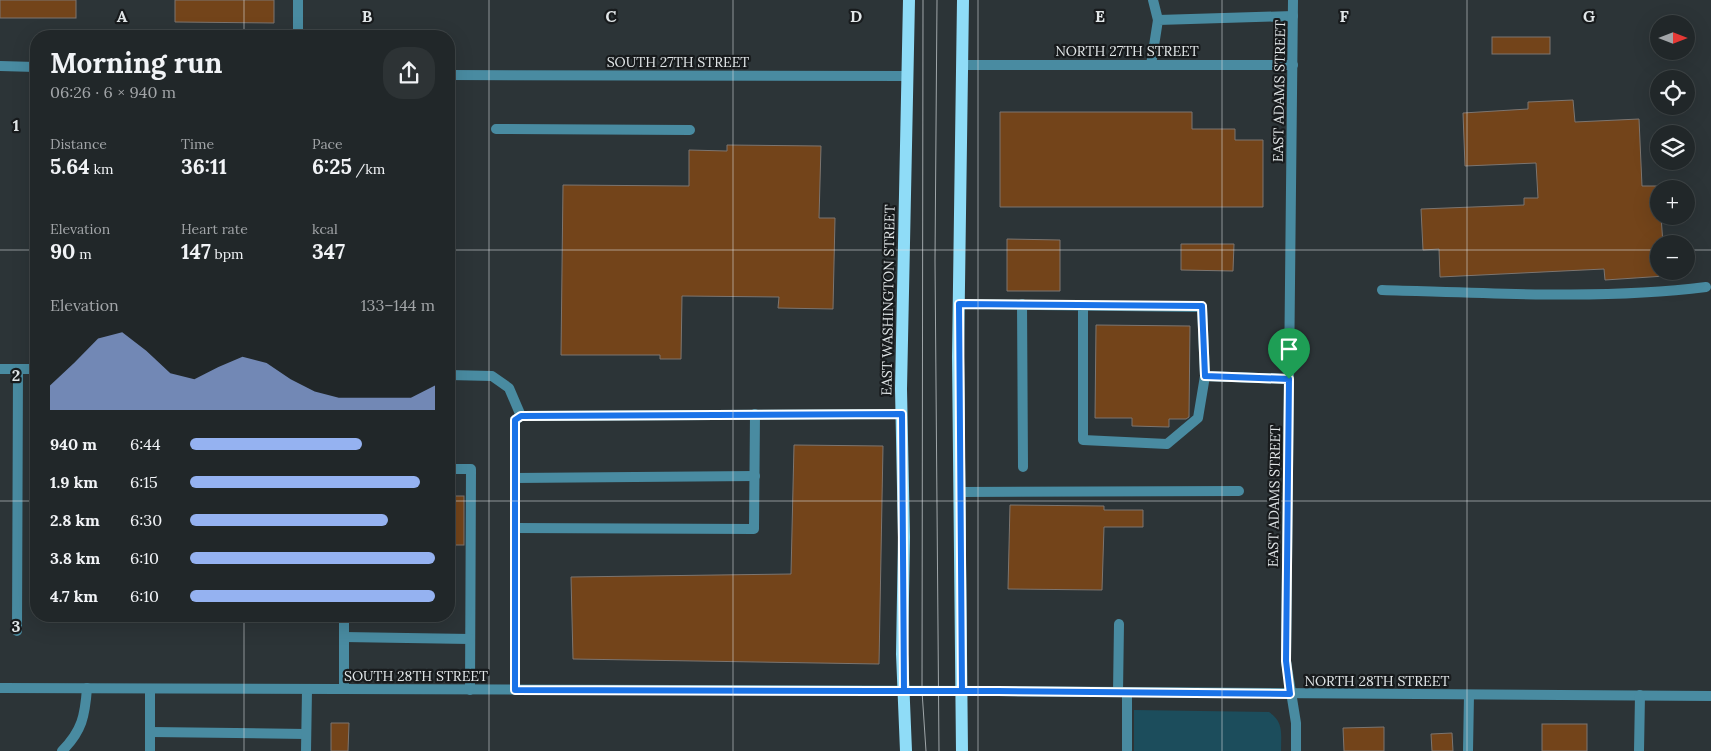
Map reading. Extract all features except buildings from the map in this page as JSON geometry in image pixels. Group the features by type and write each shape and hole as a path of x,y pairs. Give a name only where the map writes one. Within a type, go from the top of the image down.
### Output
{"main road":[{"name":"EAST WASHINGTON STREET","path":"906,751 902,414 909,0"},
{"path":"962,751 959,304 963,0"}],"street":[{"path":"298,0 298,30"},
{"path":"1151,65 1158,20 1153,0"},
{"name":"EAST ADAMS STREET","path":"1293,0 1286,661 1296,723 1296,751"},
{"path":"1158,20 1293,16"},
{"name":"NORTH 27TH STREET","path":"962,65 1293,65"},
{"path":"0,66 30,67"},
{"name":"SOUTH 27TH STREET","path":"455,75 908,76"},
{"path":"496,129 690,130"},
{"path":"1382,290 1492,293 1663,292 1706,287"},
{"path":"959,304 1022,304 1202,306 1205,376 1198,418 1167,444 1083,440 1083,305"},
{"path":"1022,304 1023,467"},
{"path":"0,369 30,369"},
{"path":"17,630 18,369"},
{"path":"455,375 492,376 509,388 521,416"},
{"path":"1205,376 1289,379"},
{"path":"515,528 754,529 755,414"},
{"path":"515,690 515,420 521,416 902,414"},
{"path":"455,469 471,469 470,690"},
{"path":"515,478 755,476"},
{"path":"960,492 1239,490"},
{"path":"344,622 344,689"},
{"path":"1119,624 1127,751"},
{"path":"344,637 470,639"},
{"name":"SOUTH 28TH STREET","path":"0,688 922,691"},
{"path":"62,751 76,738 85,713 87,688"},
{"path":"150,689 150,751"},
{"path":"306,751 307,690"},
{"name":"NORTH 28TH STREET","path":"922,691 1711,696"},
{"path":"1468,751 1469,695"},
{"path":"1639,751 1640,695"},
{"path":"151,732 306,734"}],"shaded area":[{"path":"1134,710 1269,712 1277,720 1281,729 1281,751 1134,751"}],"tram line":[{"path":"923,0 922,691 926,751"},
{"path":"937,0 935,261 939,751"}],"route":[{"path":"959,304 1202,306 1205,376 1289,379 1286,661 1290,694 515,690 515,420 521,416 902,414 904,536 902,654 904,691 962,691 959,304"}]}
